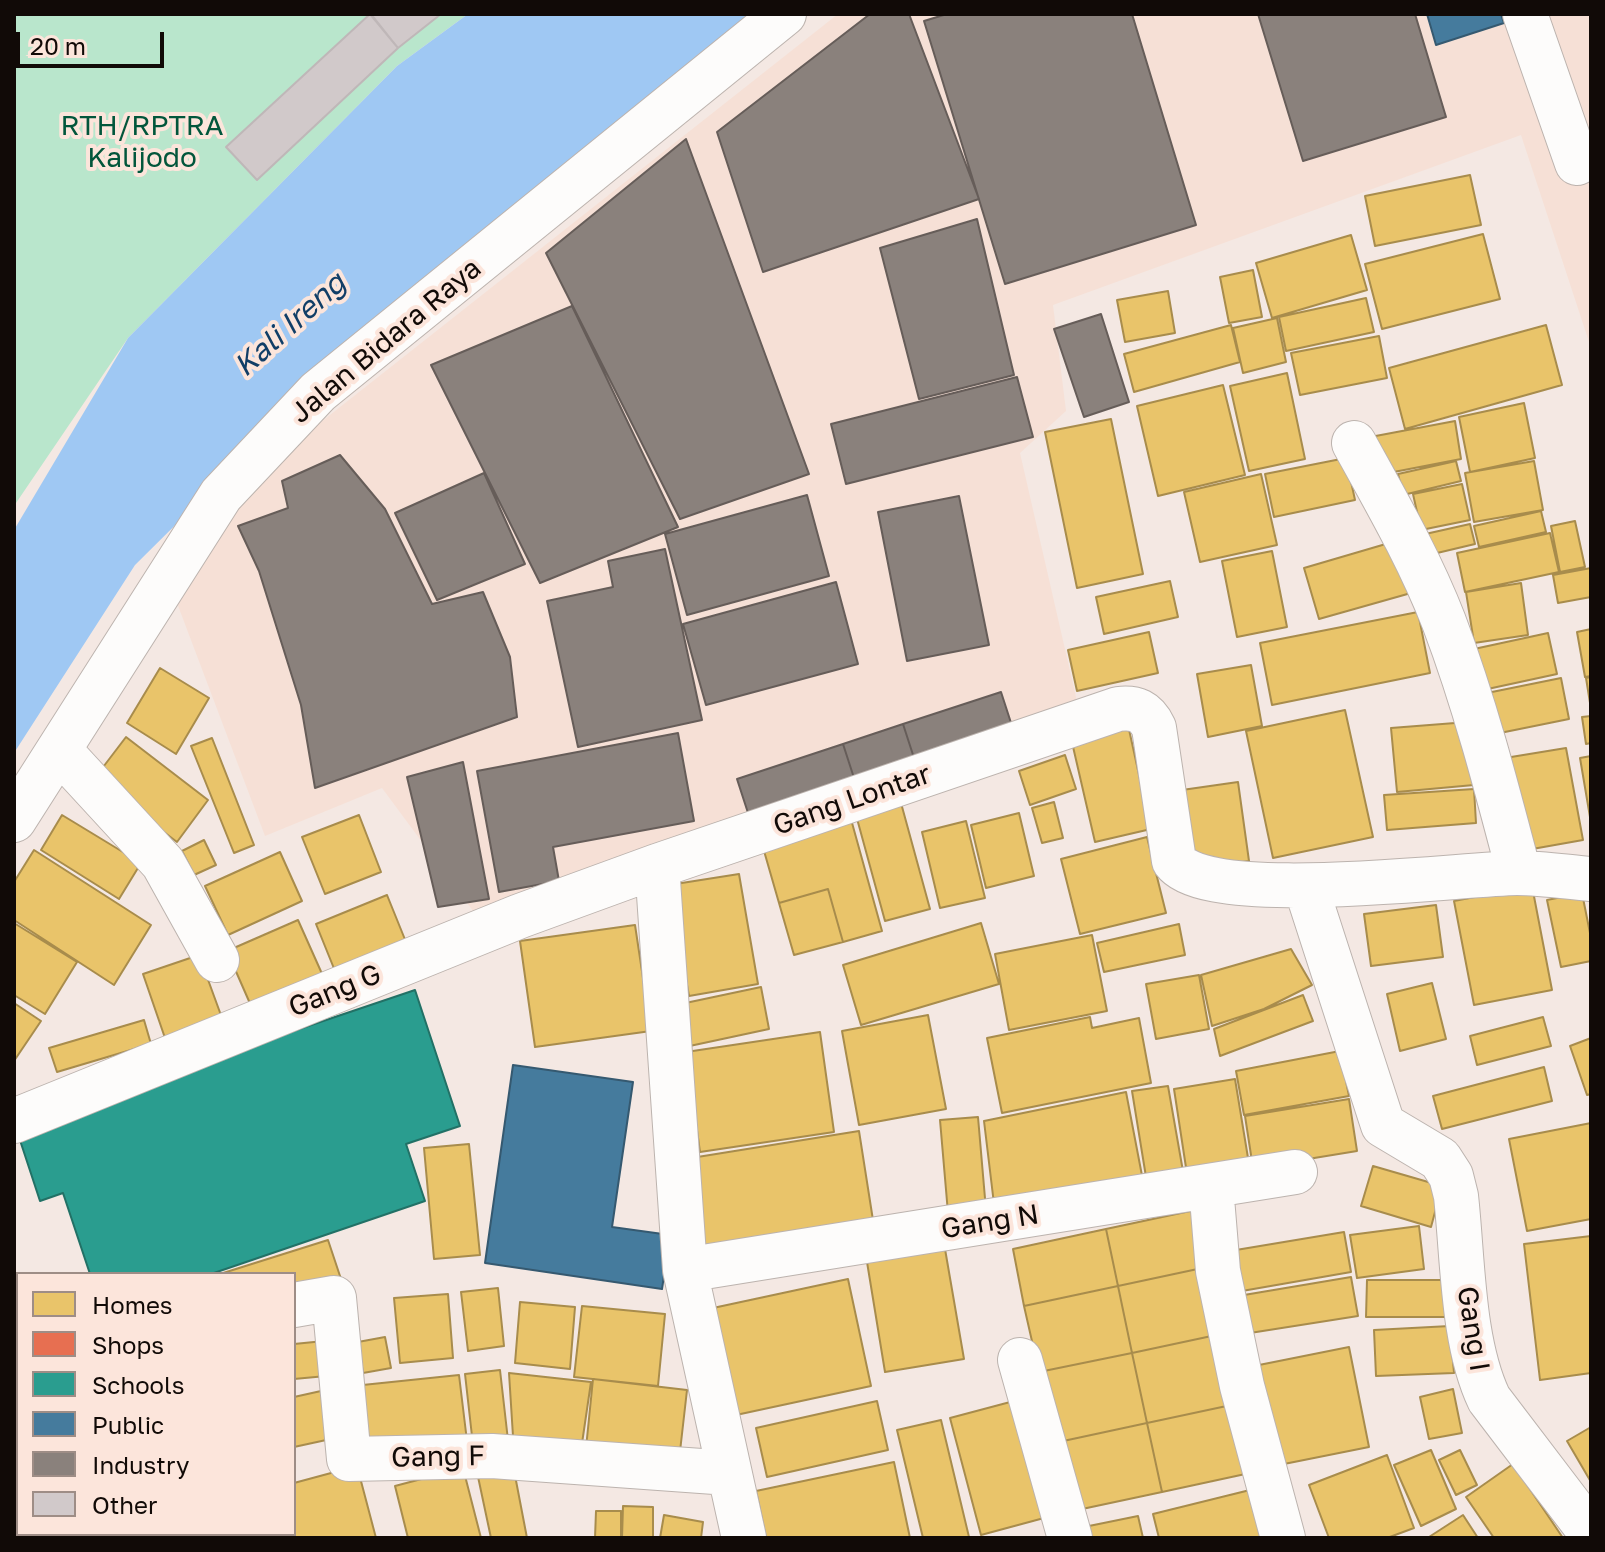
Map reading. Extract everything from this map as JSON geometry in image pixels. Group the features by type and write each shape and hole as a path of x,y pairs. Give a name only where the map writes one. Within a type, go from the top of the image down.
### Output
{"street":[{"name":"Jalan Bidara Raya","path":"14,820 221,495 318,392 784,14"},
{"path":"1525,14 1577,163"},
{"path":"1354,443 1408,541 1443,620 1480,727 1519,873"},
{"name":"Gang Lontar","path":"657,866 1118,709 1131,708 1149,717 1154,728 1174,861 1186,873 1209,879 1306,887 1519,873 1591,879"},
{"path":"59,750 163,863 217,960"},
{"path":"657,866 685,1270 744,1538"},
{"name":"Gang G","path":"14,1121 520,916 657,866"},
{"name":"Gang I","path":"1306,887 1383,1125 1440,1159 1451,1176 1456,1196 1470,1332 1480,1380 1489,1399 1591,1533"},
{"name":"Gang N","path":"685,1270 1295,1172"},
{"path":"1211,1186 1218,1271 1246,1401 1283,1538"},
{"name":"Gang F","path":"296,1305 334,1298 349,1459 492,1456 729,1473"},
{"path":"1020,1360 1070,1538"}],"shaded area":[{"path":"838,14 1591,14 1591,348 1521,135 1053,305 1066,411 1020,453 1084,732 479,919 382,788 265,836 177,603 259,471"}],"green space":[{"name":"RTH/RPTRA Kalijodo","path":"14,14 468,14 397,66 128,338 14,506"}],"water":[{"name":"Kali Ireng","path":"468,14 759,14 376,326 135,565 14,753 14,530 128,338 397,66"}],"building: Homes":[{"path":"1470,175 1481,225 1375,246 1365,196"},
{"path":"1483,234 1500,299 1382,329 1365,264"},
{"path":"1351,235 1367,290 1272,318 1256,263"},
{"path":"1253,270 1262,317 1229,323 1220,277"},
{"path":"1168,291 1175,333 1125,342 1117,300"},
{"path":"1366,298 1374,332 1286,351 1279,317"},
{"path":"1277,318 1286,362 1243,373 1233,328"},
{"path":"1231,325 1240,362 1134,392 1124,354"},
{"path":"1546,325 1562,385 1405,429 1389,368"},
{"path":"1379,336 1387,378 1300,395 1291,353"},
{"path":"1287,373 1305,459 1249,471 1230,386"},
{"path":"1223,385 1245,475 1158,496 1137,406"},
{"path":"1524,403 1535,458 1470,472 1459,417"},
{"path":"1111,419 1143,574 1077,588 1045,432"},
{"path":"1455,421 1461,459 1373,476 1365,438"},
{"path":"1346,458 1355,500 1274,517 1265,474"},
{"path":"1456,461 1461,481 1403,495 1398,474"},
{"path":"1534,461 1543,510 1474,522 1465,473"},
{"path":"1261,474 1277,545 1200,562 1184,492"},
{"path":"1462,484 1470,520 1421,530 1413,494"},
{"path":"1541,511 1546,532 1479,547 1474,526"},
{"path":"1575,521 1585,567 1560,572 1551,526"},
{"path":"1470,524 1475,544 1416,558 1412,537"},
{"path":"1550,533 1559,572 1465,592 1457,553"},
{"path":"1396,541 1411,593 1319,619 1304,568"},
{"path":"1272,551 1287,627 1237,637 1222,561"},
{"path":"1591,568 1591,597 1558,603 1553,575"},
{"path":"1170,581 1178,617 1104,634 1096,597"},
{"path":"1521,583 1528,635 1474,643 1466,592"},
{"path":"1418,612 1430,673 1272,705 1260,643"},
{"path":"1591,629 1591,676 1585,677 1577,632"},
{"path":"1149,632 1158,673 1077,691 1068,650"},
{"path":"1548,633 1557,674 1483,690 1474,649"},
{"path":"1251,665 1262,726 1208,737 1197,674"},
{"path":"160,668 209,698 176,754 127,723"},
{"path":"1591,677 1591,709 1586,678"},
{"path":"1561,678 1569,719 1495,734 1487,693"},
{"path":"1345,710 1373,837 1273,858 1246,731"},
{"path":"1591,716 1591,743 1586,744 1582,717"},
{"path":"1468,722 1474,785 1397,792 1391,728"},
{"path":"1128,725 1151,829 1095,842 1071,738"},
{"path":"126,737 208,800 177,842 94,779"},
{"path":"212,738 254,845 234,853 191,746"},
{"path":"1566,748 1583,840 1521,851 1505,758"},
{"path":"1065,755 1076,789 1030,805 1019,771"},
{"path":"1591,756 1591,817 1590,817 1580,758"},
{"path":"1238,782 1249,861 1185,870 1175,791"},
{"path":"1474,789 1476,823 1387,830 1384,795"},
{"path":"898,792 930,909 885,921 853,804"},
{"path":"1054,802 1063,838 1042,843 1032,808"},
{"path":"849,812 882,931 843,942 828,889 779,903 760,837"},
{"path":"1019,813 1034,876 986,888 971,825"},
{"path":"62,815 141,863 119,899 41,850"},
{"path":"359,815 381,872 325,894 302,837"},
{"path":"966,821 985,898 940,908 922,832"},
{"path":"1147,837 1166,913 1080,934 1061,859"},
{"path":"204,840 216,865 194,875 182,851"},
{"path":"34,850 151,925 114,985 14,920 14,882"},
{"path":"280,852 302,901 228,935 205,886"},
{"path":"739,874 758,984 689,996 669,885"},
{"path":"1532,886 1552,990 1474,1005 1454,901"},
{"path":"828,889 843,942 794,955 779,903"},
{"path":"1582,893 1591,938 1591,961 1561,967 1547,900"},
{"path":"387,895 406,942 335,971 316,924"},
{"path":"1436,905 1443,957 1371,966 1364,914"},
{"path":"298,920 323,976 252,1008 227,951"},
{"path":"14,923 77,962 45,1014 14,995"},
{"path":"981,923 999,984 861,1025 843,965"},
{"path":"1179,924 1185,955 1104,972 1097,943"},
{"path":"635,925 651,1031 535,1047 520,941"},
{"path":"1092,935 1107,1011 1009,1030 995,954"},
{"path":"1291,949 1312,985 1264,1009 1212,1026 1201,975"},
{"path":"199,955 222,1018 165,1038 143,974"},
{"path":"1199,975 1209,1029 1156,1039 1146,984"},
{"path":"1432,983 1446,1039 1400,1051 1387,994"},
{"path":"761,987 769,1029 685,1047 676,1005"},
{"path":"1303,995 1313,1021 1220,1056 1214,1029"},
{"path":"14,1003 41,1021 14,1061"},
{"path":"928,1015 946,1109 859,1125 842,1031"},
{"path":"1090,1017 1092,1028 1139,1018 1151,1083 1002,1113 987,1038"},
{"path":"1543,1017 1551,1046 1477,1065 1470,1036"},
{"path":"144,1020 151,1044 57,1072 49,1048"},
{"path":"820,1032 834,1132 700,1152 686,1052"},
{"path":"1591,1038 1591,1094 1587,1095 1570,1046"},
{"path":"1340,1051 1349,1096 1244,1115 1236,1071"},
{"path":"1544,1067 1552,1101 1442,1129 1433,1096"},
{"path":"1235,1079 1249,1164 1187,1174 1174,1089"},
{"path":"1168,1086 1184,1177 1147,1183 1132,1091"},
{"path":"1126,1092 1144,1186 994,1204 984,1121"},
{"path":"1349,1099 1357,1151 1253,1168 1245,1116"},
{"path":"978,1117 986,1210 948,1213 940,1120"},
{"path":"1591,1123 1591,1219 1527,1231 1509,1139"},
{"path":"859,1131 875,1233 701,1261 685,1159"},
{"path":"469,1144 480,1255 434,1259 424,1148"},
{"path":"1373,1166 1442,1186 1431,1227 1361,1206"},
{"path":"1195,1210 1207,1267 1118,1286 1106,1229"},
{"path":"1419,1226 1424,1269 1357,1278 1350,1235"},
{"path":"1106,1229 1118,1286 1024,1306 1013,1249"},
{"path":"1344,1232 1351,1272 1242,1291 1236,1250"},
{"path":"1591,1236 1591,1373 1540,1380 1524,1244"},
{"path":"328,1240 343,1285 296,1297 296,1272 226,1272"},
{"path":"945,1249 964,1359 885,1372 867,1262"},
{"path":"1207,1267 1221,1334 1132,1353 1118,1286"},
{"path":"1351,1277 1358,1316 1250,1333 1244,1295"},
{"path":"848,1279 871,1386 722,1418 699,1311"},
{"path":"1367,1280 1451,1280 1450,1317 1366,1317"},
{"path":"1118,1286 1132,1353 1039,1372 1024,1306"},
{"path":"498,1288 504,1346 468,1351 461,1292"},
{"path":"448,1294 453,1358 400,1363 394,1298"},
{"path":"520,1302 575,1307 570,1369 515,1363"},
{"path":"582,1306 665,1314 658,1386 574,1377"},
{"path":"1450,1326 1454,1373 1376,1376 1374,1330"},
{"path":"1221,1334 1236,1404 1147,1423 1132,1353"},
{"path":"385,1337 391,1368 363,1373 358,1342"},
{"path":"334,1340 337,1375 296,1379 296,1344"},
{"path":"1349,1347 1369,1447 1269,1467 1249,1367"},
{"path":"1132,1353 1147,1423 1054,1443 1039,1372"},
{"path":"500,1370 509,1449 474,1454 465,1374"},
{"path":"509,1373 591,1382 580,1457 514,1452"},
{"path":"459,1375 467,1441 360,1451 353,1386"},
{"path":"593,1379 687,1390 678,1469 585,1458"},
{"path":"330,1389 340,1437 296,1447 296,1397"},
{"path":"1453,1389 1462,1433 1429,1439 1420,1397"},
{"path":"877,1401 888,1450 767,1477 756,1428"},
{"path":"1014,1401 1044,1518 981,1535 950,1418"},
{"path":"1236,1404 1250,1473 1162,1492 1147,1423"},
{"path":"941,1420 969,1537 965,1538 923,1538 897,1430"},
{"path":"1147,1423 1162,1492 1068,1512 1054,1443"},
{"path":"1591,1427 1591,1482 1567,1441"},
{"path":"1431,1450 1456,1509 1421,1526 1394,1465"},
{"path":"1460,1450 1477,1485 1456,1495 1439,1460"},
{"path":"1387,1455 1414,1528 1387,1538 1329,1538 1309,1485"},
{"path":"894,1462 910,1538 766,1538 756,1491"},
{"path":"1513,1464 1563,1538 1494,1538 1466,1497"},
{"path":"513,1465 527,1538 491,1538 477,1472"},
{"path":"357,1466 376,1538 126,1538 296,1536 296,1482"},
{"path":"463,1468 481,1538 408,1538 395,1486"},
{"path":"1254,1489 1266,1538 1159,1538 1153,1514"},
{"path":"623,1506 653,1507 653,1538 622,1538"},
{"path":"14,1510 16,1536 125,1538 14,1538"},
{"path":"596,1511 621,1511 621,1538 595,1538"},
{"path":"664,1515 703,1522 701,1538 660,1538"},
{"path":"1463,1515 1478,1538 1429,1537"},
{"path":"1138,1516 1143,1538 1086,1538 1084,1527"}],"building: Schools":[{"path":"415,990 460,1126 406,1144 425,1201 217,1272 89,1272 63,1193 40,1201 15,1125"}],"building: Public":[{"path":"1427,14 1501,14 1504,23 1436,45"},
{"path":"513,1065 633,1082 612,1227 670,1235 662,1289 485,1263"}],"building: Industry":[{"path":"870,14 909,14 979,199 763,272 717,132"},
{"path":"947,14 1132,14 1196,225 1005,284 924,21"},
{"path":"1258,14 1415,14 1446,117 1303,161"},
{"path":"686,139 809,474 680,519 546,253"},
{"path":"977,219 1014,375 919,399 880,248"},
{"path":"572,306 678,527 540,583 431,365"},
{"path":"1101,314 1129,402 1084,417 1054,329"},
{"path":"1017,377 1033,437 846,484 831,424"},
{"path":"340,455 385,509 432,604 483,592 510,657 517,717 315,788 301,705 259,571 238,526 288,508 282,481"},
{"path":"484,473 525,564 437,600 395,513"},
{"path":"807,495 829,576 687,615 665,534"},
{"path":"959,496 989,645 907,661 878,512"},
{"path":"665,549 702,720 578,747 547,601 613,587 608,561"},
{"path":"836,582 858,664 706,705 683,624"},
{"path":"1001,692 1013,729 915,761 903,724"},
{"path":"903,724 915,761 855,781 843,744"},
{"path":"678,733 694,821 553,847 559,881 499,892 477,771"},
{"path":"843,744 855,781 749,816 737,779"},
{"path":"463,762 489,899 438,907 407,777"}],"building: Other":[{"path":"370,14 398,48 257,180 226,147"},
{"path":"371,14 441,14 398,48"}]}
